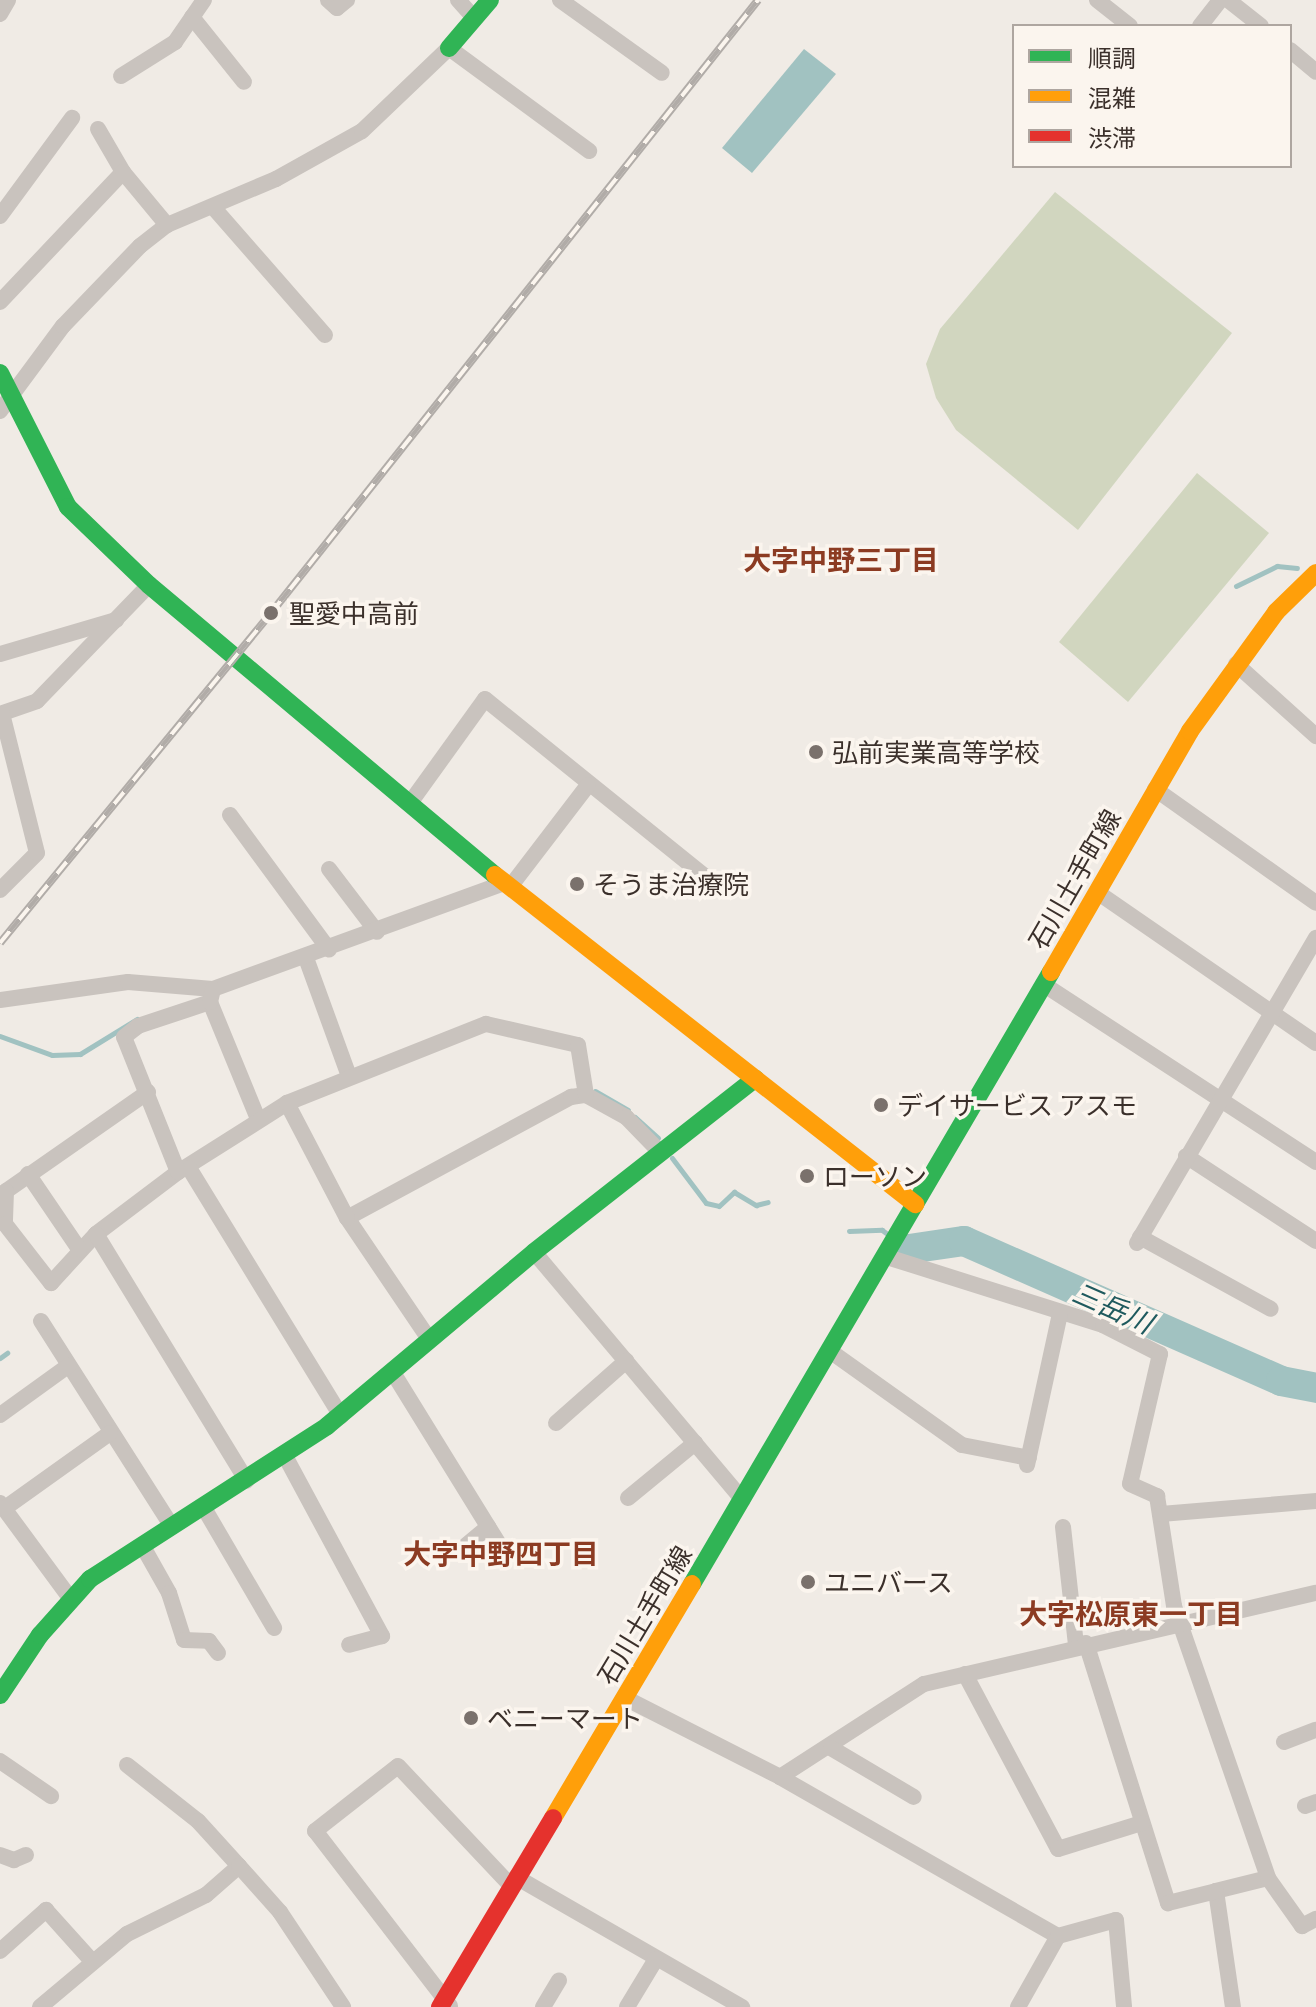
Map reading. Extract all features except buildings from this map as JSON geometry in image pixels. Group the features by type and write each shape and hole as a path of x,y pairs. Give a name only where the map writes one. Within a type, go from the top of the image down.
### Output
{"street":[{"path":"0,14 8,0"},
{"path":"121,76 175,42 204,0"},
{"path":"328,0 337,8 347,0"},
{"path":"458,0 474,18"},
{"path":"0,411 63,326 140,246 167,225 213,207 362,131 449,48 490,0"},
{"path":"560,0 662,73"},
{"path":"1097,0 1127,24"},
{"path":"1202,24 1220,0"},
{"path":"1228,0 1258,24"},
{"path":"192,17 244,82"},
{"path":"449,48 589,151"},
{"path":"1292,52 1316,72"},
{"path":"0,216 72,118"},
{"path":"98,129 123,172 167,225"},
{"path":"0,302 123,172"},
{"path":"213,207 325,335"},
{"path":"0,373 68,507 149,585 507,885 915,1204"},
{"name":"石川土手町線","path":"445,2005 513,1881 889,1252 1155,789 1236,664 1313,582"},
{"path":"0,890 37,853 1,714 37,701 149,585"},
{"path":"0,654 118,620"},
{"path":"1236,664 1316,736"},
{"path":"410,803 485,699 704,876"},
{"path":"341,1416 184,1170 124,1037 138,1026 306,958 507,885 588,785"},
{"path":"1155,789 1316,903"},
{"path":"230,815 329,950"},
{"path":"329,869 377,932"},
{"path":"1097,892 1316,1043"},
{"path":"1271,1309 1138,1240 1217,1100 1316,938"},
{"path":"306,958 349,1076"},
{"path":"0,1000 128,982 212,996"},
{"path":"1043,984 1316,1162"},
{"path":"212,996 258,1119"},
{"path":"148,1092 6,1191 5,1224 51,1283 96,1234 258,1119 349,1076 486,1024 578,1045 586,1095"},
{"path":"0,1695 70,1598 142,1545 247,1481 341,1416 534,1252 755,1079"},
{"path":"347,1218 571,1097 586,1095 626,1117 660,1152"},
{"path":"287,1103 347,1218 429,1339"},
{"path":"1186,1156 1316,1241"},
{"path":"28,1174 79,1249"},
{"path":"96,1234 247,1481"},
{"path":"534,1252 743,1500"},
{"path":"889,1252 1060,1314 1103,1325 1160,1354 1130,1484 1157,1496 1174,1606 1268,1878 1302,1926 1316,1919"},
{"path":"830,1351 962,1445 1028,1461 1060,1314"},
{"path":"41,1321 172,1527"},
{"path":"556,1423 626,1361"},
{"path":"0,1415 68,1366"},
{"path":"392,1371 505,1554"},
{"path":"70,1598 2,1505 110,1433"},
{"path":"628,1498 695,1443"},
{"path":"284,1454 382,1636 349,1645"},
{"path":"1161,1514 1316,1501"},
{"path":"204,1508 274,1628"},
{"path":"463,1548 488,1527"},
{"path":"1063,1527 1081,1644 1168,1903 1268,1878"},
{"path":"142,1545 169,1593 184,1640 209,1641 218,1653"},
{"path":"780,1777 831,1748 874,1712 924,1684 1081,1644 1316,1593"},
{"path":"965,1674 1058,1849 1142,1823"},
{"path":"625,1698 780,1777 1058,1936"},
{"path":"1284,1742 1316,1730"},
{"path":"831,1748 914,1797"},
{"path":"0,1761 51,1796"},
{"path":"127,1765 198,1821 239,1866 280,1912 343,2007"},
{"path":"445,2005 315,1831 398,1766 513,1881 742,2007"},
{"path":"0,1855 14,1860 26,1855"},
{"path":"40,2007 127,1934 206,1895 239,1866"},
{"path":"1216,1891 1233,2007"},
{"path":"0,1951 46,1910 92,1961"},
{"path":"1018,2007 1058,1936 1116,1920 1124,2007"},
{"path":"627,2007 656,1959"},
{"path":"543,2007 559,1980"}],"green space":[{"path":"1055,192 1232,333 1078,530 956,430 936,398 926,364 940,329"},
{"path":"1197,473 1269,533 1128,702 1059,642"}],"water":[{"path":"804,49 836,74 752,173 722,148"}],"waterway":[{"path":"1236,586 1277,566 1297,568"},
{"path":"0,1036 52,1055 80,1054 137,1019"},
{"path":"595,1091 628,1110"},
{"path":"635,1117 658,1138"},
{"path":"672,1158 706,1203 719,1206 734,1192 756,1205 768,1202"},
{"path":"849,1231 882,1230 890,1236"},
{"name":"三岳川","path":"909,1249 964,1241 1281,1381 1316,1388"},
{"path":"0,1358 7,1353"}],"railway":[{"path":"0,943 271,613 758,0"}],"traffic: fast":[{"path":"449,48 490,0"},
{"path":"0,373 68,507 149,585 495,875"},
{"path":"692,1584 1051,972"},
{"path":"0,1695 40,1635 90,1579 327,1426 534,1252 755,1079"}],"traffic: slow":[{"path":"1051,972 1190,731 1276,612 1316,573"},
{"path":"495,875 915,1204"},
{"path":"553,1818 692,1584"}],"traffic: jam":[{"path":"440,2007 553,1818"}],"place":[{"name":"聖愛中高前","path":"271,613"},
{"name":"弘前実業高等学校","path":"816,752"},
{"name":"そうま治療院","path":"577,884"},
{"name":"デイサービス アスモ","path":"881,1105"},
{"name":"ローソン","path":"807,1176"},
{"name":"ユニバース","path":"808,1582"},
{"name":"ベニーマート","path":"471,1718"}],"district":[{"name":"大字中野三丁目","path":"841,559"},
{"name":"大字中野四丁目","path":"501,1553"},
{"name":"大字松原東一丁目","path":"1131,1613"}]}
